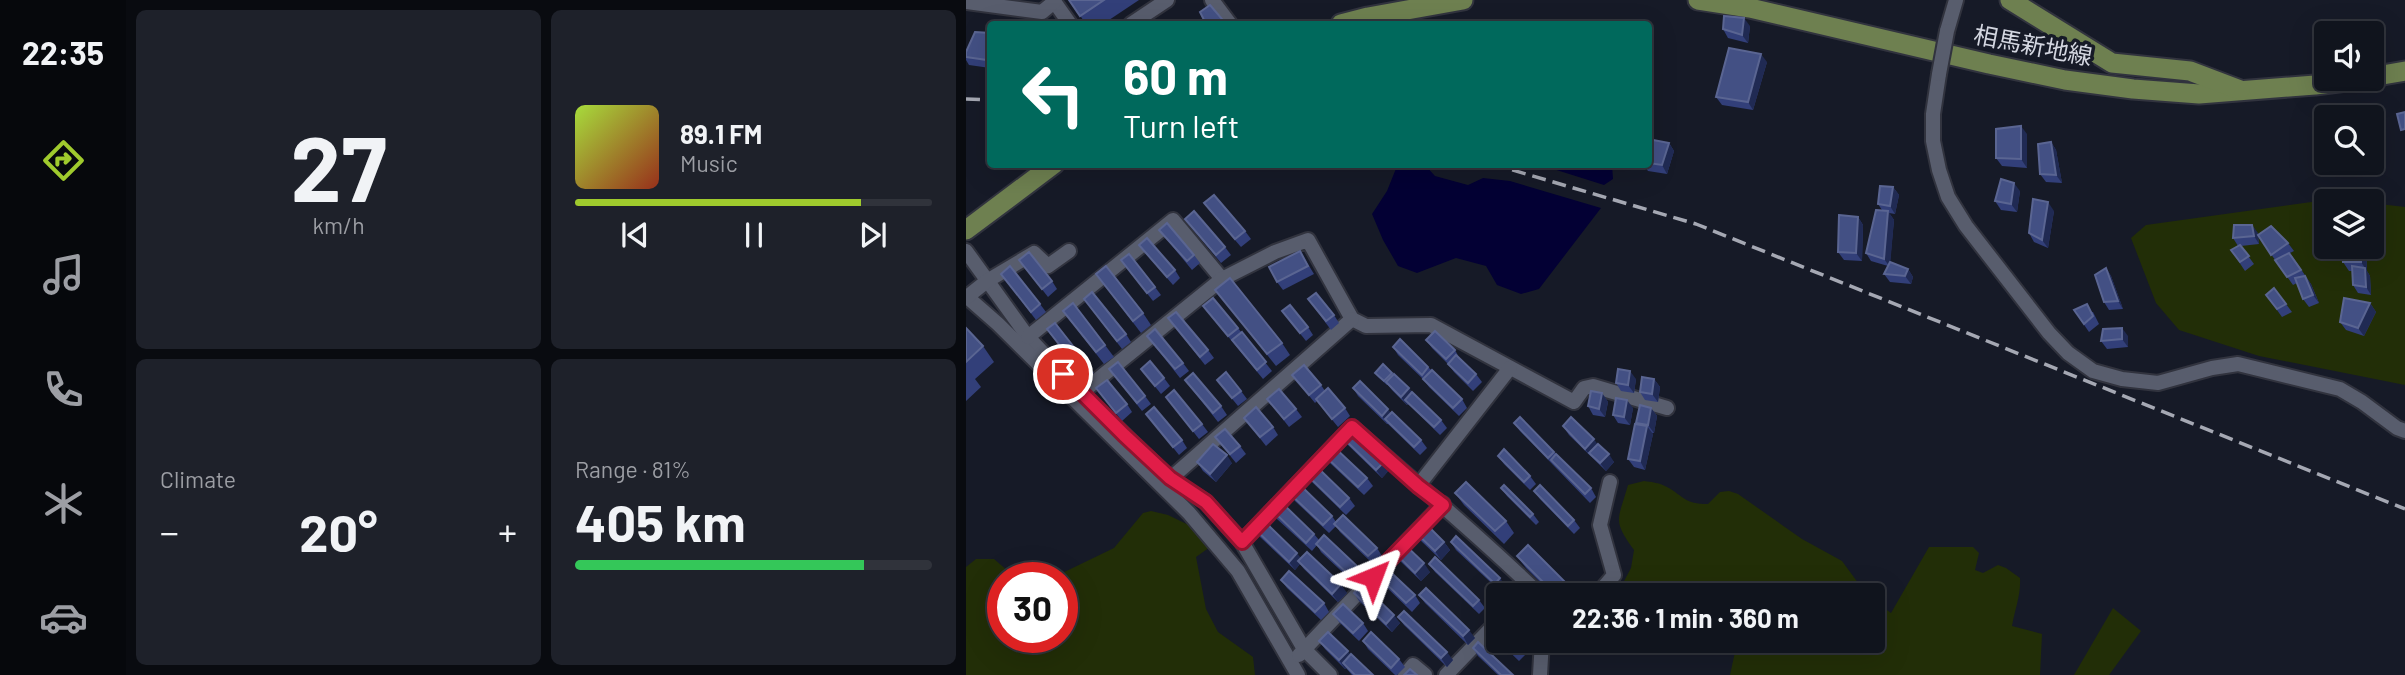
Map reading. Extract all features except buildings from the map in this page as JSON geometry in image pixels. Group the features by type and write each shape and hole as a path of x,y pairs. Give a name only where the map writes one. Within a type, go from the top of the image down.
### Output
{"main road":[{"path":"1353,21 1463,0"},
{"name":"相馬新地線","path":"1698,0 1750,8 2065,80 2199,94 2314,84"},
{"path":"2010,0 2112,63 2190,71 2244,91"},
{"path":"2384,75 2405,71"},
{"path":"966,230 1050,168"}],"street":[{"path":"1136,21 1167,0"},
{"path":"1212,0 1228,21"},
{"path":"1956,0 1947,31 1933,114 1933,141 1939,170 1948,197 1966,226 2068,354 2094,371 2122,379 2158,383 2212,368 2238,365 2340,389 2405,431"},
{"path":"966,2 1042,12 1053,1 1067,21"},
{"path":"1028,337 1173,220 1222,279"},
{"path":"1081,393 1222,279 1275,252 1307,240 1352,319 1366,326 1432,325 1574,402 1584,388 1593,386 1667,408"},
{"path":"966,251 1028,337 1081,393 1170,478 1206,502 1242,542 1304,649 1330,675"},
{"path":"1069,251 1048,267 1034,253 966,296 998,324 1213,539 1238,571 1295,670"},
{"path":"1170,478 1352,319"},
{"path":"1418,486 1510,368"},
{"path":"1242,542 1352,427 1443,505 1522,583"},
{"path":"1607,583 1614,575 1600,525 1610,482"},
{"path":"1295,670 1304,649 1443,505"},
{"path":"1446,675 1486,633"},
{"path":"1540,675 1541,653"},
{"path":"1405,675 1413,665 1425,675"}],"green space":[{"path":"2314,202 2314,259 2384,259 2384,205 2405,207 2405,385 2259,356 2179,330 2156,303 2131,238 2146,225"},
{"path":"1644,481 1662,485 1689,501 1700,504 1708,504 1720,492 1738,494 1802,539 1842,561 1858,583 1623,583 1631,568 1634,550 1622,532 1619,519 1628,485"},
{"path":"1151,511 1168,515 1201,531 1210,547 1196,557 1206,609 1218,632 1253,657 1255,675 966,675 966,567 976,559 994,559 998,562 987,562 987,653 1078,653 1078,565 1114,548 1143,513"},
{"path":"1929,547 1973,547 1979,553 1975,570 1983,573 1998,565 2020,578 2012,626 2042,634 2040,675 1730,675 1735,653 1885,653 1885,609 1891,613"},
{"path":"2113,608 2141,631 2109,675 2074,675"}],"shaded area":[{"path":"1396,168 1428,168 1435,176 1468,185 1483,178 1510,181 1601,208 1539,289 1521,294 1497,285 1486,266 1456,258 1417,273 1398,266 1372,214 1387,191"},
{"path":"1550,168 1612,168 1613,179 1604,185"}],"railway":[{"path":"966,99 987,100"},
{"path":"1506,168 1696,224 2405,509"}],"route":[{"path":"1063,374 1170,478 1206,502 1242,542 1352,427 1443,505 1373,577"}]}
